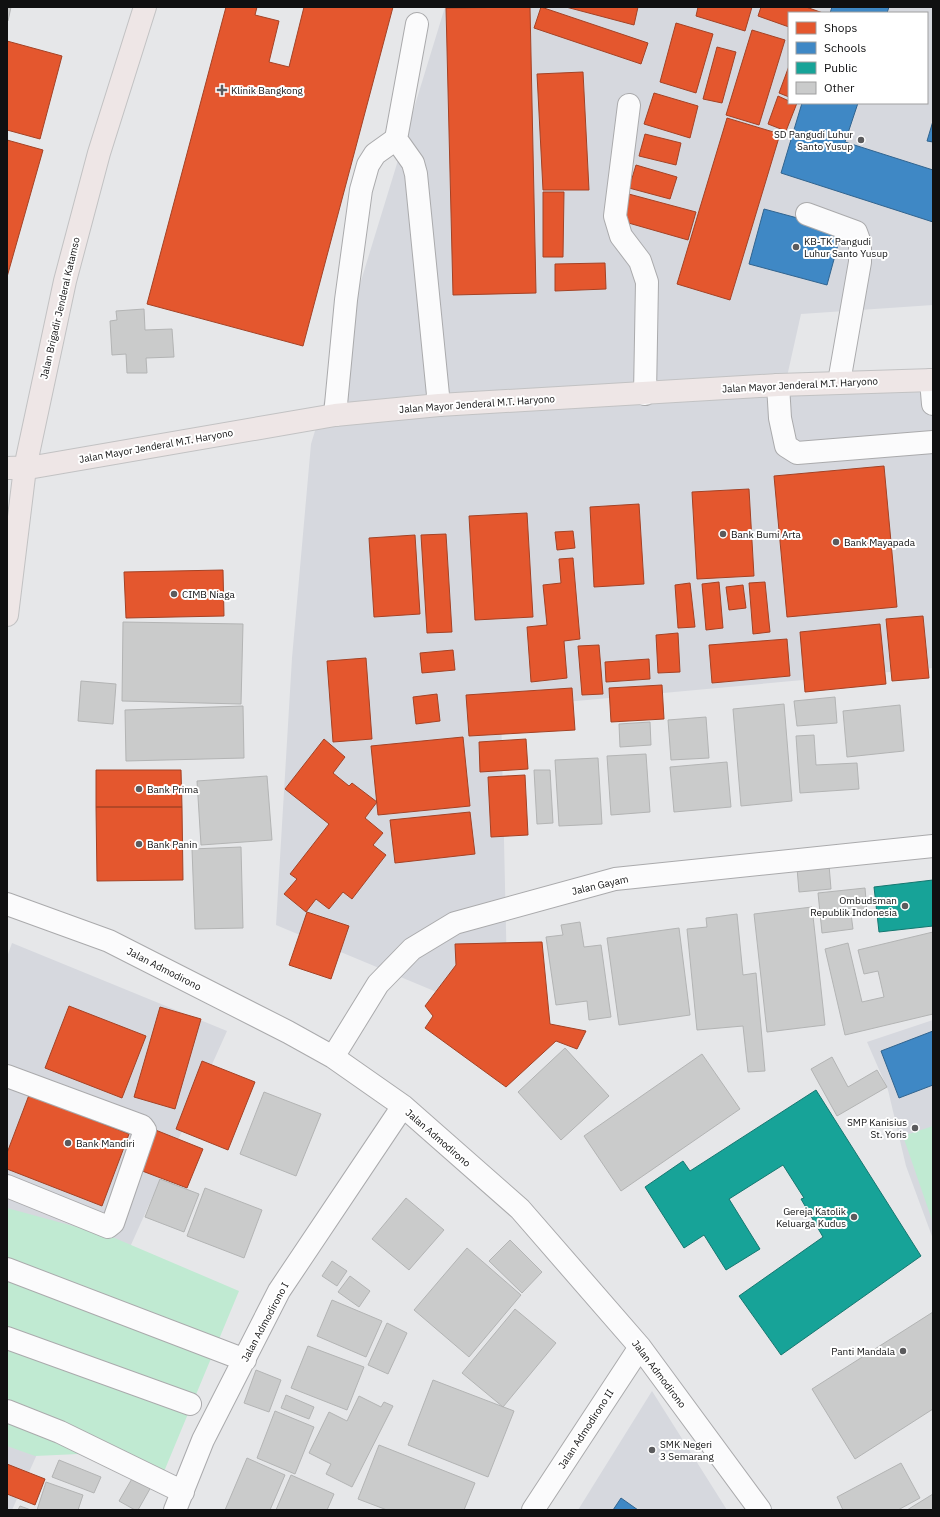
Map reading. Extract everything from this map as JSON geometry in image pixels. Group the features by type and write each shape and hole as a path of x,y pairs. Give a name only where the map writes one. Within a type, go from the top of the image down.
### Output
{"main road":[{"name":"Jalan Brigadir Jenderal Katamso","path":"7,615 16,468 64,281 99,153 145,7"},
{"name":"Jalan Mayor Jenderal M.T. Haryono","path":"16,468 335,414 439,405 778,385 932,380"}],"street":[{"path":"335,414 346,300 361,190 368,165 375,154 396,139 417,24"},
{"path":"629,105 615,216 621,236 640,261 647,282 645,394"},
{"path":"396,139 413,163 416,174 439,405"},
{"path":"807,214 856,232 860,243 860,262 839,382"},
{"path":"932,380 933,404"},
{"path":"778,385 780,418 786,446 797,453 933,442"},
{"name":"Jalan Gayam","path":"333,1056 378,984 412,949 455,923 615,879 933,846"},
{"name":"Jalan Admodirono","path":"7,904 109,940 333,1056 403,1106 520,1209 640,1347 760,1510"},
{"path":"7,1076 142,1126 145,1130 113,1223 108,1227 7,1186"},
{"name":"Jalan Admodirono I","path":"179,1501 203,1440 280,1291 403,1106"},
{"path":"7,1268 245,1360"},
{"path":"7,1338 190,1404"},
{"name":"Jalan Admodirono II","path":"533,1510 640,1347"},
{"path":"7,1411 60,1432 179,1501"}],"shaded area":[{"path":"445,7 933,7 933,305 801,314 784,390 933,385 933,668 501,708 507,974 494,1016 276,925 292,658 311,444"},
{"path":"12,943 227,1031 12,1510 7,1510 7,957"},
{"name":"SMP Kanisius St. Yoris","path":"933,1020 933,1239 906,1166 888,1090 867,1042"},
{"name":"SMK Negeri 3 Semarang","path":"652,1391 727,1510 578,1510"}],"green space":[{"path":"933,1126 933,1223 903,1136"},
{"path":"7,1208 110,1236 239,1291 163,1474 100,1453 35,1456 7,1446"}],"building: Shops":[{"path":"226,7 257,7 255,15 279,21 269,62 289,67 304,7 393,7 303,346 147,304"},
{"path":"530,7 536,293 453,295 446,8"},
{"path":"541,7 648,43 641,64 534,28"},
{"path":"566,7 638,7 634,25"},
{"path":"698,7 752,7 745,31 696,16"},
{"path":"761,7 806,7 820,12 788,12 788,27 758,16"},
{"path":"676,23 713,34 696,93 660,82"},
{"path":"752,30 785,40 759,125 726,115"},
{"path":"7,41 62,56 40,139 7,130"},
{"path":"717,47 736,52 722,103 703,99"},
{"path":"788,69 788,97 779,93"},
{"path":"583,72 589,190 543,190 537,74"},
{"path":"654,93 698,106 690,138 644,124"},
{"path":"778,96 788,101 788,104 797,104 786,131 768,124"},
{"path":"727,118 780,134 730,300 677,284"},
{"path":"645,134 681,143 676,165 639,156"},
{"path":"7,140 43,150 7,277"},
{"path":"636,165 677,177 670,199 629,188"},
{"path":"543,192 564,192 563,257 543,257"},
{"path":"625,193 696,212 688,240 618,220"},
{"path":"605,263 606,289 555,291 555,264"},
{"name":"Bank Mayapada","path":"884,466 897,607 787,617 774,476"},
{"name":"Bank Bumi Arta","path":"749,489 754,576 697,579 692,492"},
{"path":"639,504 644,584 594,587 590,507"},
{"path":"527,513 533,617 475,620 469,516"},
{"path":"573,531 575,548 557,550 555,532"},
{"path":"446,534 452,632 427,633 421,535"},
{"path":"415,535 420,614 374,617 369,538"},
{"path":"573,558 580,639 564,641 567,678 531,682 527,627 547,625 543,585 561,583 559,559"},
{"name":"CIMB Niaga","path":"223,570 224,616 126,618 124,572"},
{"path":"719,582 723,628 706,630 702,584"},
{"path":"765,582 770,632 753,634 749,583"},
{"path":"690,583 695,627 678,628 675,585"},
{"path":"743,585 746,608 729,610 726,587"},
{"path":"923,616 929,678 892,681 886,619"},
{"path":"880,624 886,684 805,692 800,632"},
{"path":"678,633 680,672 658,673 656,635"},
{"path":"787,639 790,676 712,683 709,645"},
{"path":"599,645 603,694 582,695 578,646"},
{"path":"453,650 455,670 422,673 420,653"},
{"path":"366,658 372,739 333,742 327,661"},
{"path":"649,659 650,679 606,682 605,662"},
{"path":"662,685 664,719 611,722 609,688"},
{"path":"572,688 575,730 469,736 466,695"},
{"path":"437,694 440,721 416,724 413,697"},
{"path":"463,737 470,806 378,815 371,746"},
{"path":"324,739 345,757 333,773 349,786 352,783 377,802 365,818 383,833 373,845 386,855 352,899 343,892 329,909 316,899 306,912 284,894 297,879 290,874 329,824 285,789"},
{"path":"526,739 528,769 480,772 479,742"},
{"name":"Bank Prima","path":"96,770 181,770 182,807 96,807"},
{"path":"525,775 528,835 491,837 488,777"},
{"name":"Bank Panin","path":"96,807 182,807 183,880 97,881"},
{"path":"470,812 475,854 395,863 390,820"},
{"path":"307,912 349,926 331,979 289,965"},
{"path":"542,942 550,1024 586,1031 577,1049 556,1041 506,1087 425,1028 433,1016 425,1006 456,965 455,944"},
{"path":"69,1006 146,1036 122,1098 45,1068"},
{"path":"160,1007 201,1019 175,1109 134,1097"},
{"path":"202,1061 255,1082 228,1150 176,1129"},
{"name":"Bank Mandiri","path":"29,1095 129,1134 102,1206 7,1169 7,1153"},
{"path":"153,1129 203,1149 187,1188 137,1169"},
{"path":"7,1464 45,1479 35,1505 7,1494"}],"building: Schools":[{"path":"832,7 889,7 887,12 830,12"},
{"path":"802,104 858,104 845,142 933,170 933,222 781,173"},
{"path":"933,121 933,142 927,141"},
{"name":"KB-TK Pangudi Luhur Santo Yusup","path":"764,209 842,230 827,285 749,264"},
{"path":"933,1031 933,1085 899,1098 881,1051"},
{"path":"621,1498 638,1510 613,1510"}],"building: Public":[{"name":"Ombudsman Republik Indonesia","path":"933,880 933,926 879,932 874,887"},
{"name":"Gereja Katolik Keluarga Kudus","path":"816,1090 921,1256 781,1355 739,1296 823,1237 801,1199 804,1198 783,1165 729,1199 760,1249 726,1270 704,1235 684,1248 645,1187 683,1161 690,1171"}],"building: Other":[{"path":"7,7 11,7 8,21 7,21"},
{"path":"144,309 145,330 172,329 174,357 146,358 147,373 127,373 126,354 112,355 110,321 117,320 116,311"},
{"path":"123,622 243,624 241,704 122,701"},
{"path":"81,681 116,684 113,724 78,721"},
{"path":"835,697 837,723 797,726 794,701"},
{"path":"784,704 792,801 741,806 733,709"},
{"path":"900,705 904,751 847,757 843,711"},
{"path":"243,706 244,758 126,761 125,710"},
{"path":"706,717 709,758 671,760 668,720"},
{"path":"650,722 651,745 620,747 619,724"},
{"path":"814,735 816,765 857,763 859,789 800,793 796,736"},
{"path":"646,754 650,812 611,815 607,756"},
{"path":"598,758 602,824 559,826 555,760"},
{"path":"727,762 731,807 674,812 670,767"},
{"path":"534,770 550,770 553,823 537,824"},
{"path":"267,776 272,840 201,845 197,781"},
{"path":"241,847 243,928 195,929 192,849"},
{"path":"829,865 831,889 799,892 797,868"},
{"path":"865,888 867,912 851,914 853,929 822,933 818,893"},
{"path":"812,907 825,1025 767,1032 754,914"},
{"path":"737,914 743,975 756,973 765,1071 748,1072 743,1026 697,1030 687,929 707,927 706,918"},
{"path":"580,922 584,947 601,945 611,1017 589,1020 587,1001 556,1005 546,937 563,935 561,925"},
{"path":"679,928 690,1015 619,1025 607,938"},
{"path":"933,932 933,1014 845,1035 825,949 848,943 862,1002 884,997 878,971 864,974 858,950"},
{"path":"565,1048 609,1096 561,1140 518,1092"},
{"path":"702,1054 740,1109 621,1191 584,1136"},
{"path":"832,1057 848,1087 877,1070 887,1087 837,1116 811,1069"},
{"path":"264,1092 321,1114 296,1176 240,1154"},
{"path":"160,1179 199,1194 184,1232 145,1217"},
{"path":"205,1188 262,1210 244,1258 187,1236"},
{"path":"406,1198 444,1230 409,1270 372,1239"},
{"path":"510,1240 542,1272 522,1293 489,1261"},
{"path":"467,1248 521,1295 469,1357 414,1310"},
{"path":"332,1261 347,1271 337,1286 322,1276"},
{"path":"350,1276 370,1291 359,1307 338,1292"},
{"path":"332,1300 382,1321 366,1357 317,1336"},
{"path":"515,1309 556,1343 503,1407 462,1373"},
{"name":"Panti Mandala","path":"933,1312 933,1409 855,1459 812,1389"},
{"path":"387,1323 407,1333 388,1374 368,1365"},
{"path":"308,1346 364,1367 347,1410 291,1388"},
{"path":"256,1370 281,1380 269,1412 244,1403"},
{"path":"433,1380 514,1411 488,1477 408,1445"},
{"path":"286,1395 314,1407 309,1419 281,1408"},
{"path":"359,1396 381,1407 384,1402 393,1406 352,1487 326,1474 331,1464 309,1453 329,1412 347,1421"},
{"path":"275,1411 314,1427 295,1474 257,1458"},
{"path":"379,1445 475,1483 464,1510 387,1510 358,1499"},
{"path":"247,1458 285,1475 270,1510 225,1510"},
{"path":"59,1460 101,1477 94,1493 52,1477"},
{"path":"901,1463 920,1498 898,1510 843,1510 837,1497"},
{"path":"291,1475 334,1494 327,1510 276,1510"},
{"path":"133,1477 151,1487 138,1510 135,1510 119,1501"},
{"path":"46,1482 83,1495 78,1510 37,1510"},
{"path":"933,1494 933,1510 907,1510"},
{"path":"20,1506 31,1510 18,1510"}],"place":[{"name":"Klinik Bangkong","path":"222,90"},
{"name":"SD Pangudi Luhur Santo Yusup","path":"861,140"},
{"name":"KB-TK Pangudi Luhur Santo Yusup","path":"796,247"},
{"name":"Bank Bumi Arta","path":"723,534"},
{"name":"Bank Mayapada","path":"836,542"},
{"name":"CIMB Niaga","path":"174,594"},
{"name":"Bank Prima","path":"139,789"},
{"name":"Bank Panin","path":"139,844"},
{"name":"Ombudsman Republik Indonesia","path":"905,906"},
{"name":"SMP Kanisius St. Yoris","path":"915,1128"},
{"name":"Bank Mandiri","path":"68,1143"},
{"name":"Gereja Katolik Keluarga Kudus","path":"854,1217"},
{"name":"Panti Mandala","path":"903,1351"},
{"name":"SMK Negeri 3 Semarang","path":"652,1450"}]}
